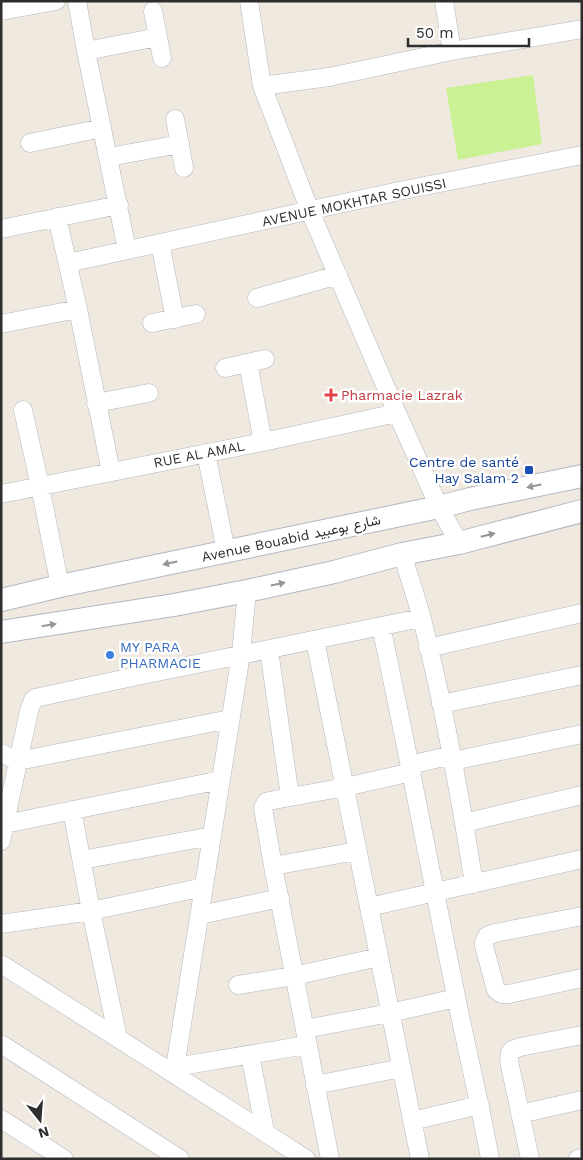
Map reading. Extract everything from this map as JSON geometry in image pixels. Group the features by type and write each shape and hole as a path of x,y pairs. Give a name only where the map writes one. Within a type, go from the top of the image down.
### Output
{"street":[{"path":"1,11 56,1"},
{"path":"76,1 127,250"},
{"path":"248,1 262,86 310,211 439,507 459,543"},
{"path":"444,1 452,51"},
{"path":"153,12 162,58"},
{"path":"262,86 329,77 452,51 582,30"},
{"path":"86,51 158,37"},
{"path":"175,119 184,168"},
{"path":"31,146 102,128"},
{"path":"109,157 180,144"},
{"name":"AVENUE MOKHTAR SOUISSI","path":"68,263 408,190 582,155"},
{"path":"1,229 119,205"},
{"path":"57,217 78,310 110,472"},
{"path":"160,243 175,318"},
{"path":"257,298 338,275"},
{"path":"1,324 78,310"},
{"path":"152,323 196,314"},
{"path":"225,368 265,359"},
{"path":"248,363 263,442"},
{"path":"96,403 149,393"},
{"path":"23,410 60,586"},
{"name":"RUE AL AMAL","path":"1,494 263,442 397,413"},
{"path":"206,453 226,551"},
{"name":"Avenue Bouabid شارع بوعبيد","path":"1,600 582,476"},
{"path":"1,632 166,606 246,591 334,572 402,554 459,543 582,510"},
{"path":"402,554 421,618 441,704 474,884"},
{"path":"175,1070 241,654 246,591"},
{"path":"428,648 582,613"},
{"path":"221,780 72,810 3,832 29,711 35,698 421,618"},
{"path":"381,626 490,1159"},
{"path":"315,640 420,1159"},
{"path":"269,650 290,797"},
{"path":"441,704 582,675"},
{"path":"1,753 18,761 230,719"},
{"path":"330,1159 273,866 263,808 266,802 345,787 452,758 582,734"},
{"path":"464,823 582,795"},
{"path":"72,810 118,1038"},
{"path":"82,860 212,836"},
{"path":"273,866 357,851"},
{"path":"369,907 582,859"},
{"path":"1,924 91,911 204,887"},
{"path":"200,915 280,898"},
{"path":"582,916 495,933 487,936 484,946 496,990 502,994 582,978"},
{"path":"238,985 294,976 379,958"},
{"path":"2,968 175,1070 306,1159"},
{"path":"175,1070 250,1055 390,1013 456,998"},
{"path":"530,1159 509,1061 510,1053 512,1050 520,1048 582,1035"},
{"path":"1,1044 180,1159"},
{"path":"250,1055 265,1132"},
{"path":"315,1085 402,1068"},
{"path":"520,1114 582,1100"},
{"path":"412,1121 480,1105"},
{"path":"1,1119 64,1159"},
{"path":"578,1159 582,1158"}],"green space":[{"path":"533,75 542,144 458,160 446,88"}],"place":[{"name":"Pharmacie Lazrak","path":"331,395"},
{"name":"Centre de santé Hay Salam 2","path":"529,470"},
{"name":"MY PARA PHARMACIE","path":"110,655"}]}
